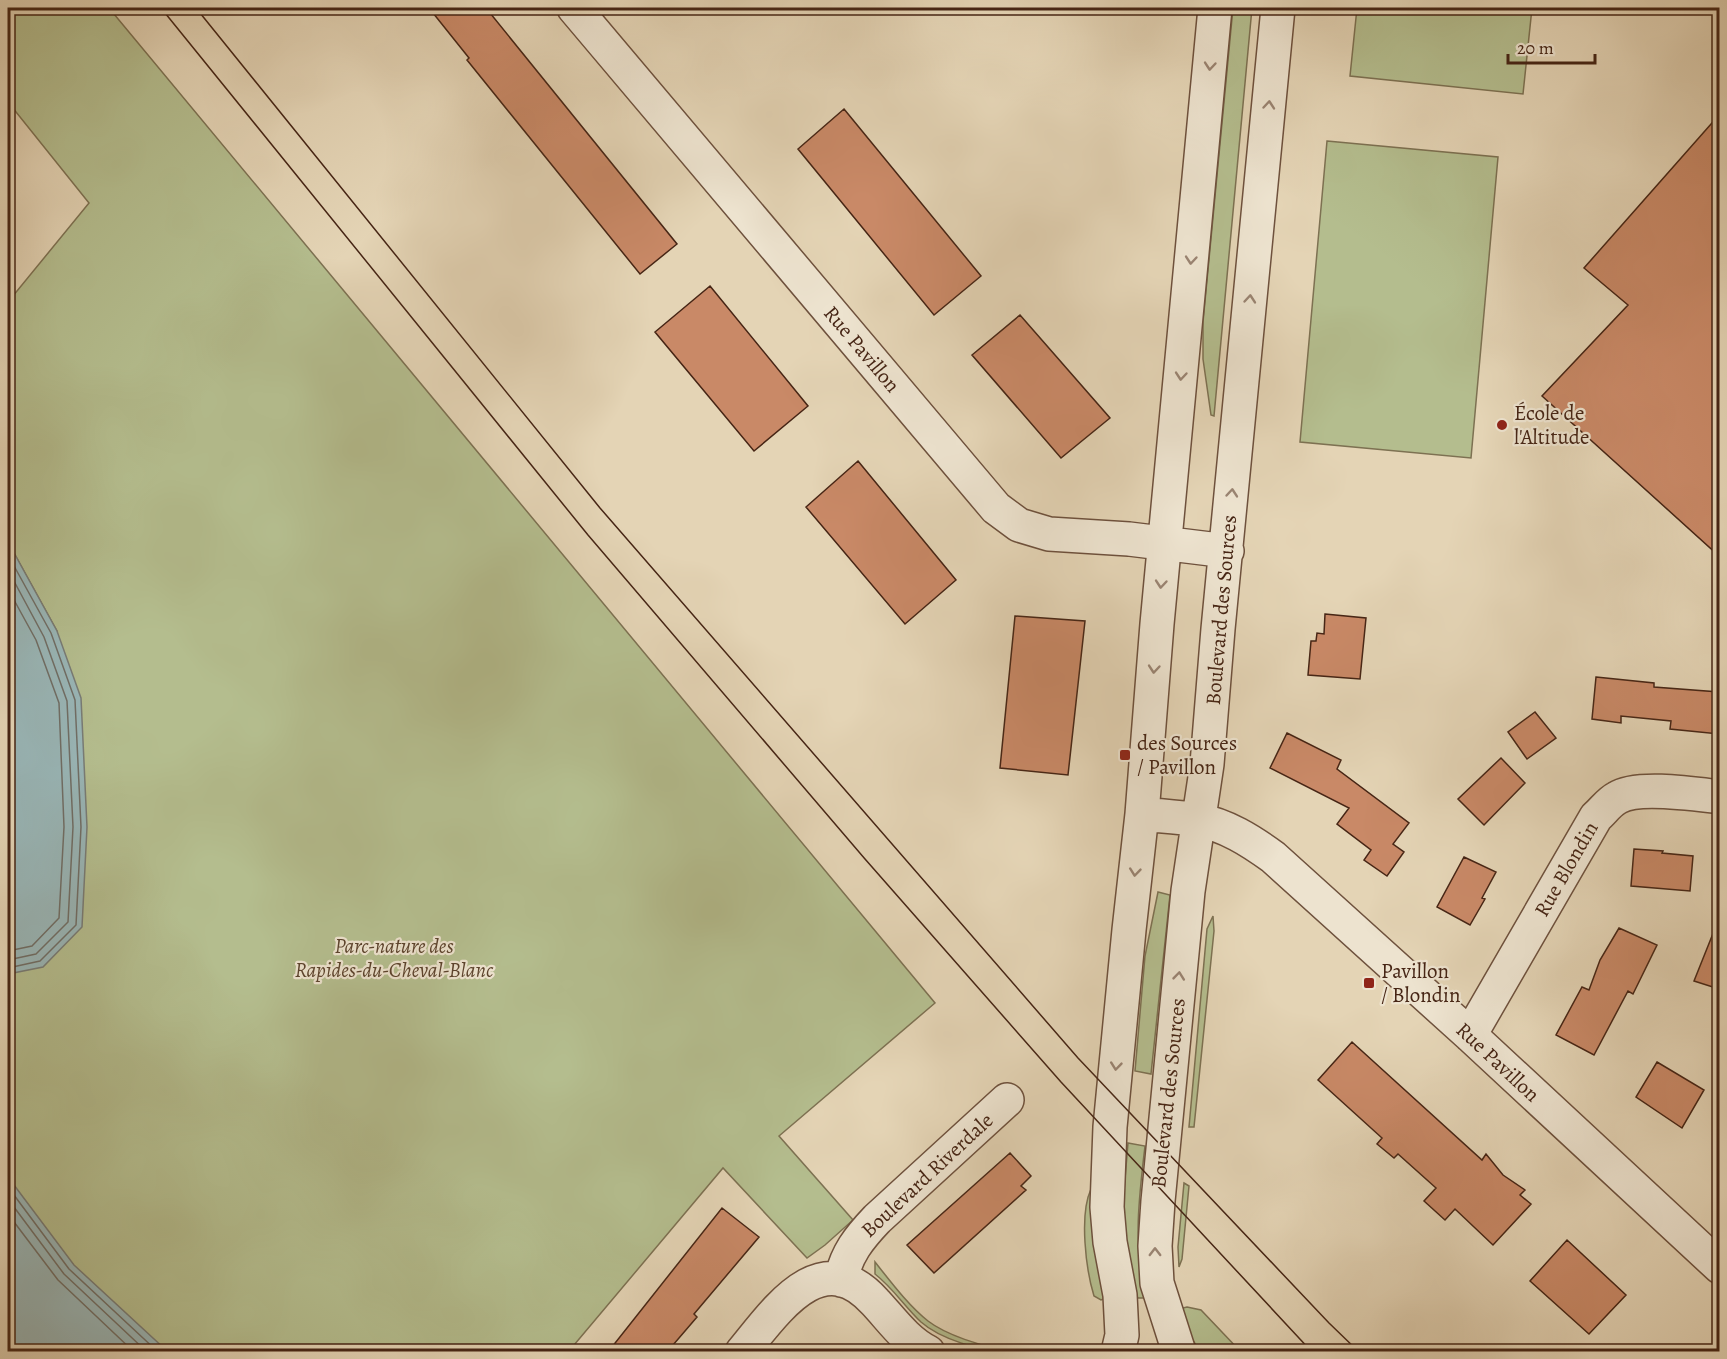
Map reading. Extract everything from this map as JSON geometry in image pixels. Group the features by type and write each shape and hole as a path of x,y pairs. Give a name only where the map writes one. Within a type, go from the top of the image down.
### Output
{"street":[{"name":"Rue Pavillon","path":"574,8 996,508 1019,525 1049,534 1130,538 1227,551"},
{"path":"1118,1352 1122,1326 1120,1294 1109,1235 1107,1188 1112,1099 1142,814 1215,8"},
{"name":"Boulevard des Sources","path":"1179,1352 1157,1283 1155,1246 1166,1105 1188,891 1207,764 1278,8"},
{"name":"Rue Blondin","path":"1470,1035 1596,817 1618,797 1637,793 1670,791 1719,797"},
{"name":"Rue Pavillon","path":"1142,814 1215,824 1247,839 1273,857 1470,1035 1719,1267"},
{"name":"Boulevard Riverdale","path":"842,1280 846,1262 859,1238 1007,1100"},
{"path":"742,1352 780,1307 798,1290 818,1280 842,1280 864,1291 914,1343 928,1352"}],"green space":[{"name":"Parc-nature des Rapides-du-Cheval-Blanc","path":"8,8 109,8 935,1003 779,1136 853,1220 807,1258 723,1168 569,1351 8,1351 8,633 57,631 8,542 8,302 89,203 8,102"},
{"path":"1233,8 1252,8 1214,416 1211,415 1203,359 1203,322"},
{"path":"1357,8 1532,8 1523,94 1350,76"},
{"path":"1327,141 1498,157 1471,458 1300,442"},
{"path":"1158,892 1170,895 1151,1074 1135,1071 1145,956"},
{"path":"1213,916 1214,931 1194,1127 1189,1127 1207,929"},
{"path":"1128,1143 1145,1146 1138,1221 1139,1258 1144,1298 1138,1298 1136,1295 1129,1268 1123,1203"},
{"path":"1184,1183 1189,1186 1182,1259 1179,1267 1178,1247"},
{"path":"1091,1189 1098,1255 1106,1298 1101,1300 1094,1296 1088,1272 1085,1242 1085,1213"},
{"path":"875,1262 907,1301 928,1321 954,1335 1005,1351 973,1346 929,1328 875,1274"},
{"path":"1187,1307 1201,1310 1240,1351 1200,1351 1179,1309"}],"water":[{"path":"8,542 57,631 81,698 87,827 82,927 43,967 8,974"},
{"path":"8,1177 74,1265 167,1351 8,1351"}],"building":[{"path":"429,8 486,8 677,244 640,274 467,60 469,58"},
{"path":"844,109 981,276 934,315 798,149"},
{"path":"1719,115 1719,556 1542,396 1628,305 1584,268"},
{"path":"710,286 808,406 754,451 655,332"},
{"path":"1020,315 1110,418 1061,458 972,355"},
{"path":"858,461 956,580 905,624 806,507"},
{"path":"1325,614 1366,618 1360,679 1308,675 1311,641 1316,641 1317,633 1324,634"},
{"path":"1015,616 1085,621 1068,775 1000,768"},
{"path":"1596,677 1654,683 1654,687 1719,692 1719,734 1670,729 1671,721 1621,716 1621,723 1592,719"},
{"path":"1535,712 1556,738 1527,759 1508,732"},
{"path":"1287,733 1341,760 1337,769 1409,823 1393,844 1404,852 1387,876 1364,860 1371,850 1337,824 1349,808 1270,768"},
{"path":"1501,758 1525,783 1484,825 1458,799"},
{"path":"1634,849 1693,856 1690,891 1631,886"},
{"path":"1464,857 1496,872 1482,898 1485,899 1470,925 1437,907"},
{"path":"1719,921 1719,989 1694,981"},
{"path":"1619,928 1657,945 1633,994 1628,991 1594,1055 1556,1035 1582,987 1589,990 1600,960"},
{"path":"1352,1042 1482,1160 1486,1154 1503,1175 1525,1190 1520,1195 1531,1204 1493,1245 1455,1209 1445,1220 1424,1201 1436,1188 1398,1154 1394,1158 1377,1144 1382,1138 1318,1080"},
{"path":"1657,1062 1704,1090 1682,1128 1636,1097"},
{"path":"1010,1153 1031,1176 1021,1186 1026,1190 934,1273 907,1245"},
{"path":"722,1208 759,1237 694,1314 697,1317 667,1352 608,1352"},
{"path":"1567,1240 1626,1295 1589,1334 1530,1281"}],"tram line":[{"path":"161,8 588,535 865,859 1061,1082 1312,1352"},
{"path":"196,8 600,508 1078,1058 1359,1352"}],"place":[{"name":"École de l'Altitude","path":"1502,425"},
{"name":"des Sources / Pavillon","path":"1125,755"},
{"name":"Pavillon / Blondin","path":"1369,983"}]}
